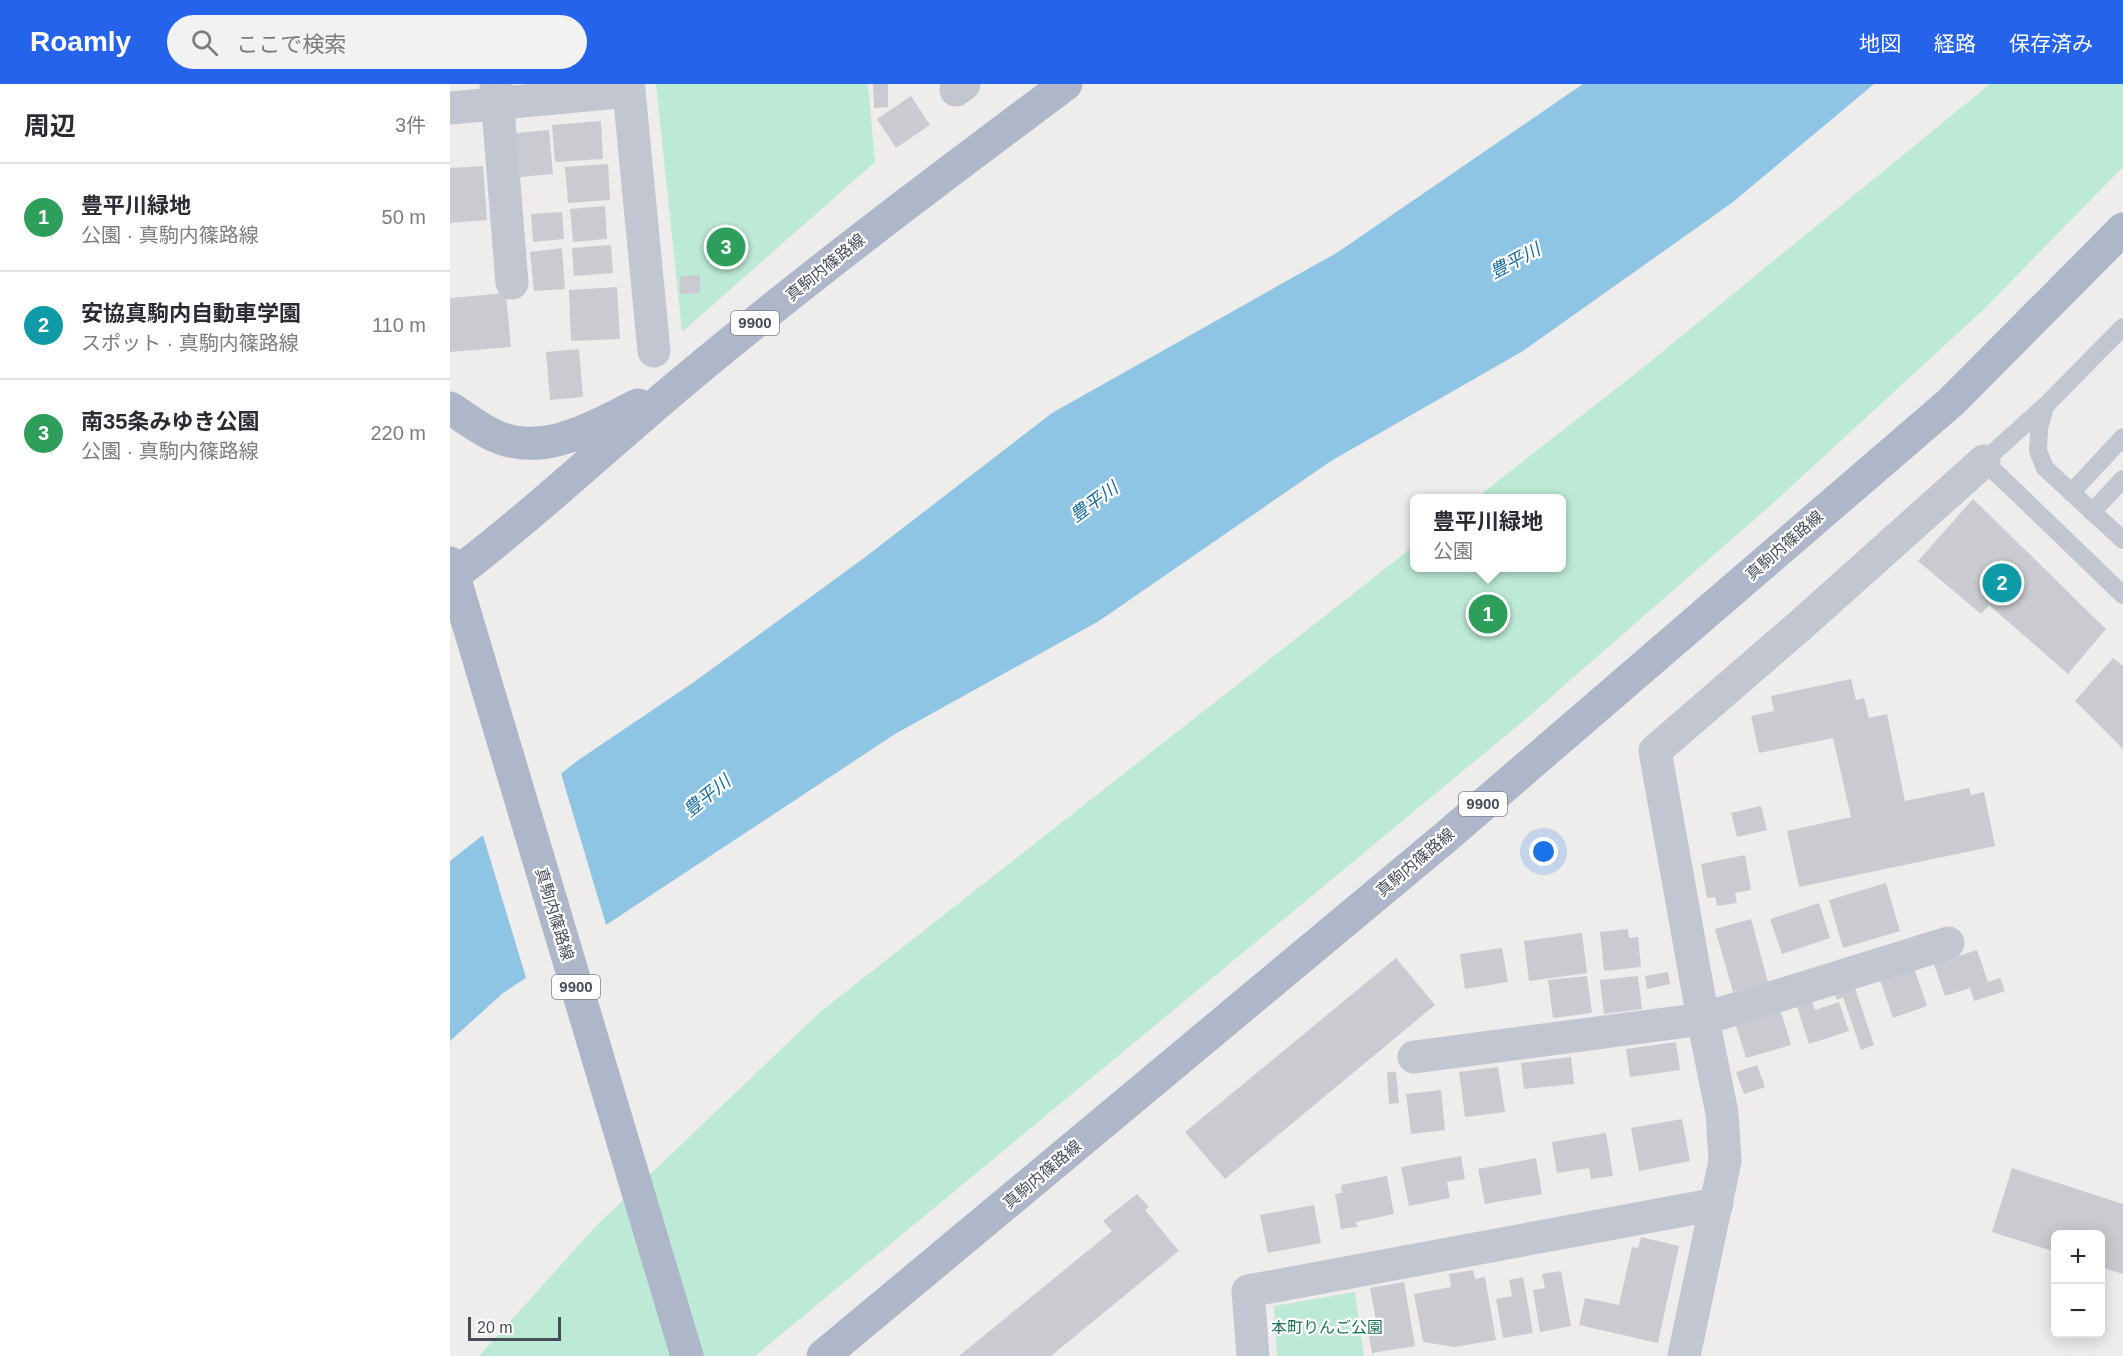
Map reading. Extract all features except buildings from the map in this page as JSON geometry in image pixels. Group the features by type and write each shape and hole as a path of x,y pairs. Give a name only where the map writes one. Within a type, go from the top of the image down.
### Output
{"main road":[{"name":"真駒内篠路線","path":"687,1356 452,569 491,547 680,384 878,224 1066,84"},
{"name":"真駒内篠路線","path":"823,1356 1446,836 1951,402 2123,229"},
{"path":"450,408 494,436 516,443 545,443 577,435 680,384"}],"street":[{"path":"450,108 497,94 629,88 654,351"},
{"path":"497,94 512,283"},
{"path":"1684,1356 1725,1161 1722,1113 1655,751 1803,623 1984,461"},
{"path":"1414,1057 1703,1019 1948,943"},
{"path":"1253,1356 1248,1291 1717,1204"}],"lane":[{"path":"2123,327 2046,406 1984,461 2123,595"},
{"path":"2046,406 2039,429 2038,452 2046,468 2123,540"},
{"path":"2071,493 2123,437"},
{"path":"2092,512 2123,479"}],"green space":[{"path":"656,84 868,84 875,162 682,332"},
{"path":"1990,84 2123,84 2123,167 1982,311 1771,505 1521,723 755,1356 479,1356 595,1227 820,1012 1410,549 1410,572 1566,572 1566,494 1481,494 1640,370"},
{"name":"本町りんご公園","path":"1355,1292 1364,1356 1277,1356 1274,1306"}],"water":[{"name":"豊平川","path":"1583,84 1874,84 1733,202 1523,351 1331,461 1099,621 895,734 503,993 450,1041 450,861 577,761 694,682 864,558 1052,413 1338,252"}],"pier":[{"path":"560,770 607,928 527,981 482,832"}],"place":[{"name":"南35条みゆき公園","path":"726,247"},
{"name":"安協真駒内自動車学園","path":"2002,583"},
{"name":"豊平川緑地","path":"1488,614"}]}
